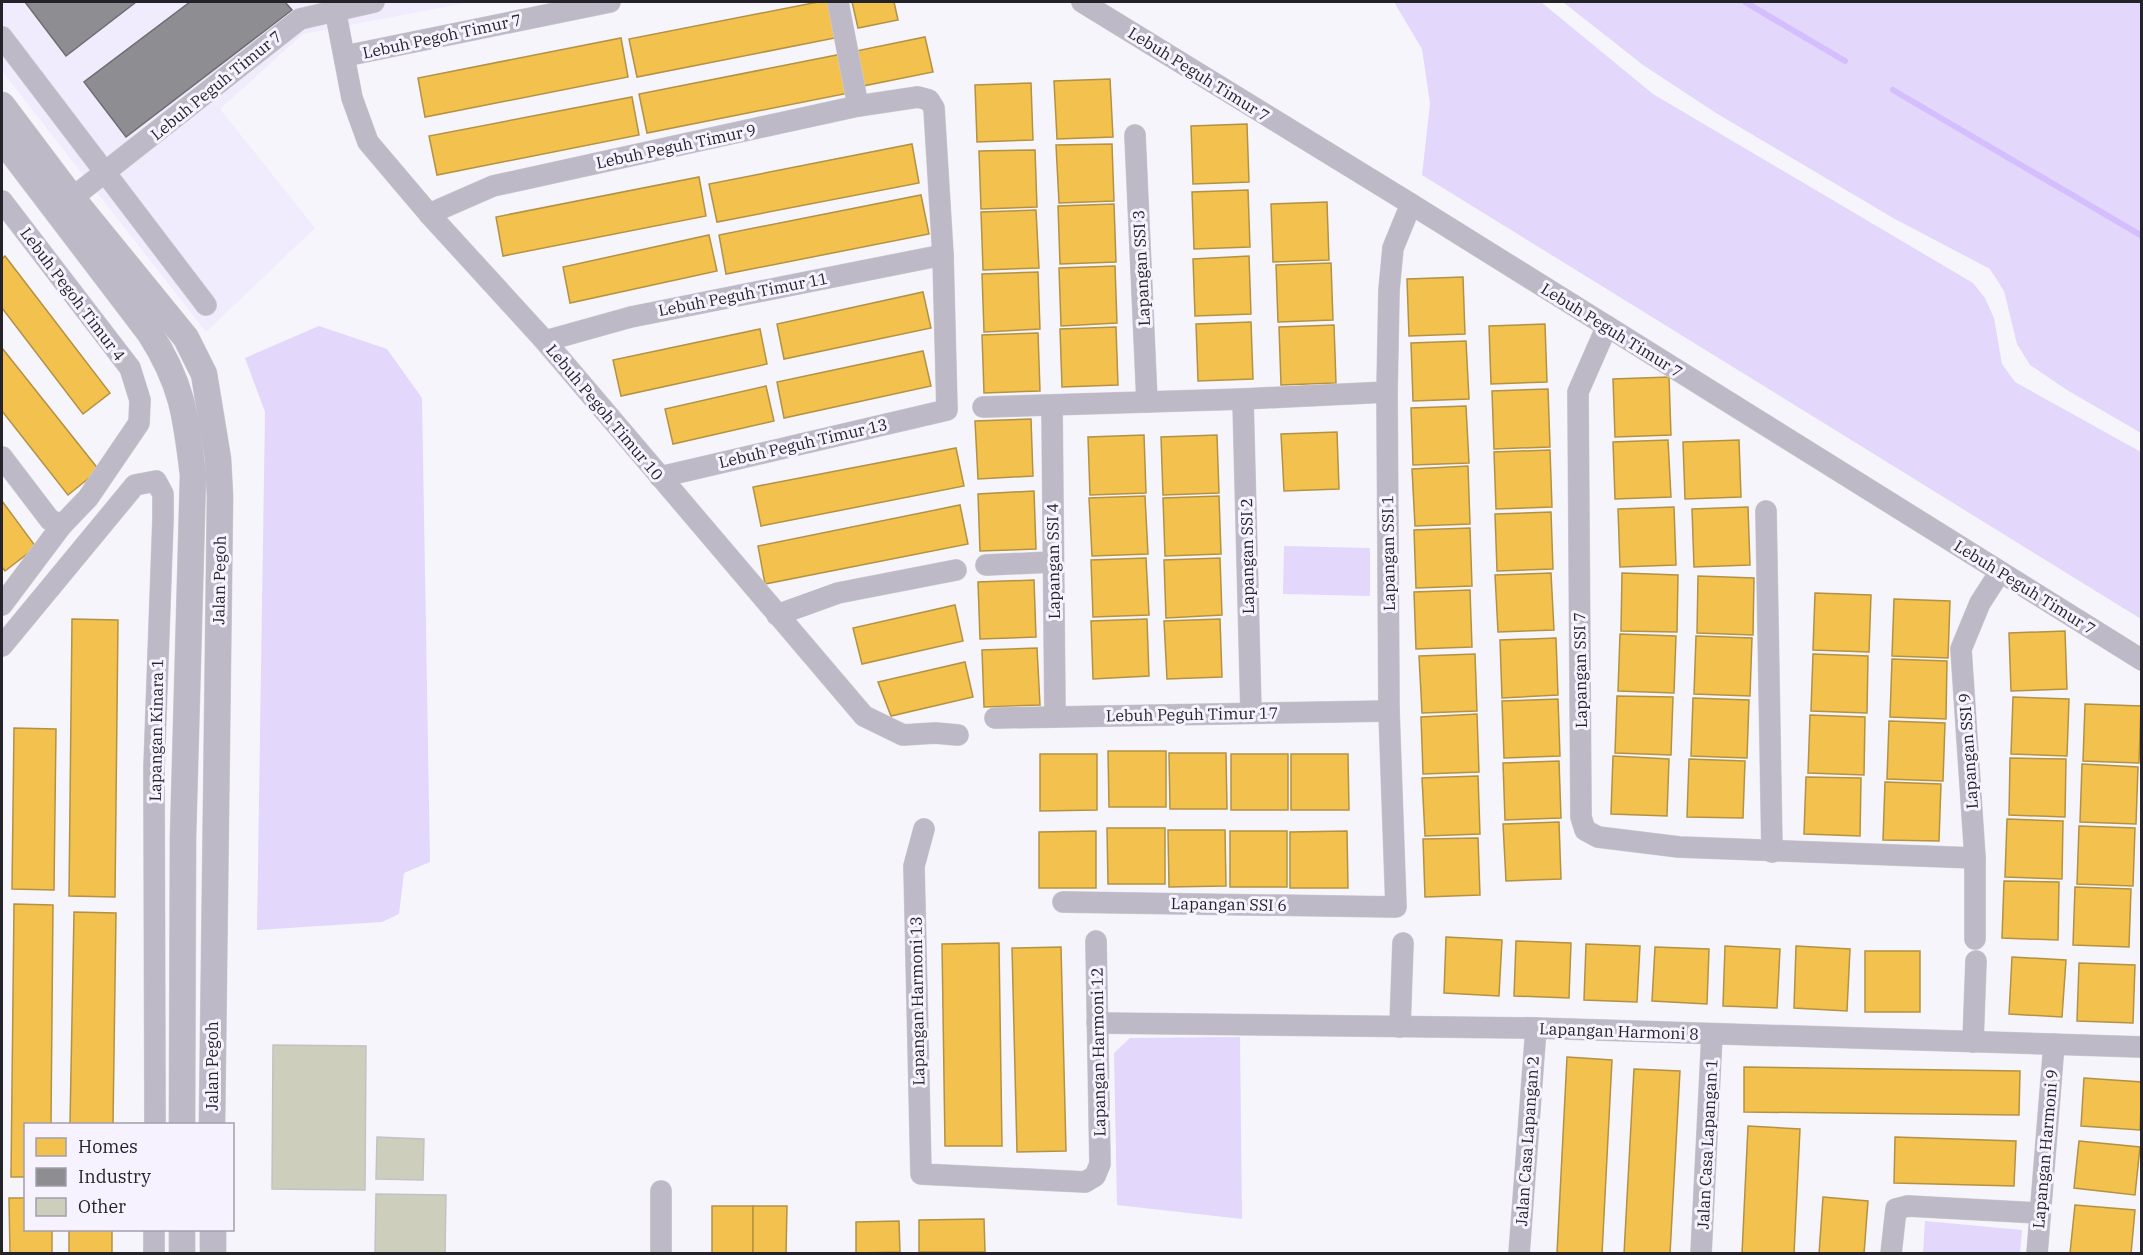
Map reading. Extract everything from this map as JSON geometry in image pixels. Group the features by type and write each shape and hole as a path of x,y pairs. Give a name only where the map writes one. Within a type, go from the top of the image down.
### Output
{"street":[{"name":"Lebuh Peguh Timur 7","path":"72,198 300,19 335,9 374,2"},
{"name":"Lebuh Pegoh Timur 7","path":"345,56 610,2"},
{"path":"838,2 858,106"},
{"name":"Lebuh Peguh Timur 7","path":"1082,2 1411,204 2142,660"},
{"name":"Lebuh Pegoh Timur 10","path":"335,9 352,98 368,142 429,214 544,341 864,716 903,735 935,733 958,735"},
{"path":"2,37 206,305"},
{"name":"Lebuh Peguh Timur 9","path":"429,214 493,186 858,106 918,97 929,100 934,108 943,255"},
{"name":"Jalan Pegoh","path":"2,105 72,198 186,338 204,374 212,415 220,496 212,1123"},
{"name":"Lapangan SSI 3","path":"1135,135 1147,402"},
{"path":"2,140 89,250 167,360 179,386 193,475 183,838 182,1123"},
{"path":"31,177 72,198 89,250"},
{"name":"Lebuh Pegoh Timur 4","path":"2,201 130,368 140,400 139,423 128,440 88,498 62,525 2,605"},
{"name":"Lapangan SSI 1","path":"1396,907 1389,711 1387,392 1389,290 1393,248 1411,204"},
{"name":"Lebuh Peguh Timur 11","path":"544,341 631,317 943,255"},
{"name":"Lebuh Peguh Timur 13","path":"660,477 947,410 943,255"},
{"name":"Lapangan SSI 7","path":"1607,326 1578,392 1581,817 1585,830 1598,837 1679,847 1975,858"},
{"path":"983,407 1387,392"},
{"name":"Lapangan SSI 2","path":"1244,399 1251,713"},
{"name":"Lapangan SSI 4","path":"1052,406 1055,715"},
{"path":"2,457 50,520 62,525"},
{"name":"Lapangan Kinara 1","path":"2,646 135,485 156,481 163,494 163,519 154,768 155,1123"},
{"path":"1766,511 1772,852"},
{"path":"986,565 1053,562"},
{"path":"777,615 838,593 956,570"},
{"name":"Lapangan SSI 9","path":"1975,939 1975,858 1961,649 1980,603 2000,572"},
{"name":"Lebuh Peguh Timur 17","path":"995,718 1055,715 1389,711"},
{"name":"Lapangan Harmoni 13","path":"924,829 914,866 921,1174 1085,1182 1095,1176 1100,1164"},
{"name":"Lapangan SSI 6","path":"1063,902 1396,907"},
{"name":"Lapangan Harmoni 12","path":"1096,941 1100,1164"},
{"path":"1400,1027 1403,943"},
{"path":"1973,1042 1976,961"},
{"name":"Lapangan Harmoni 8","path":"1097,1023 1536,1028 2142,1047"},
{"name":"Jalan Casa Lapangan 2","path":"1519,1254 1536,1028"},
{"name":"Jalan Casa Lapangan 1","path":"1701,1254 1712,1034"},
{"name":"Lapangan Harmoni 9","path":"2037,1254 2054,1044"},
{"path":"661,1191 661,1254"},
{"path":"1891,1254 1896,1209 1908,1206 2040,1212"},
{"path":"154,1231 154,1254"},
{"path":"182,1231 182,1254"},
{"path":"213,1231 213,1254"}],"shaded area":[{"path":"2,2 471,2 303,34 220,109 315,228 206,332 2,71"},
{"path":"1394,2 1541,2 1653,94 1973,283 1985,298 1994,318 2002,364 2015,382 2141,452 2141,619 1422,175 1430,104 1422,49"},
{"path":"1563,2 2141,2 2141,433 2067,390 2030,365 2017,344 2004,291 1990,269 1893,218 1716,113 1643,65"},
{"path":"319,326 387,349 422,398 430,862 404,873 399,914 382,922 257,930 265,412 245,358"},
{"path":"1284,546 1370,548 1370,596 1283,594"},
{"path":"1240,1037 1242,1219 1117,1205 1114,1053 1130,1038"},
{"path":"1925,1221 2022,1230 2020,1253 1923,1253"}],"building: Homes":[{"path":"818,2 833,2 840,37 637,77 629,39"},
{"path":"852,2 894,2 898,20 858,28"},
{"path":"925,37 933,72 863,86 856,51"},
{"path":"621,38 628,77 425,117 418,78"},
{"path":"842,54 849,93 647,133 639,94"},
{"path":"1110,79 1113,137 1057,139 1054,81"},
{"path":"1031,83 1033,140 977,142 975,85"},
{"path":"632,97 639,135 437,175 429,136"},
{"path":"1247,124 1249,182 1193,184 1191,126"},
{"path":"912,144 919,183 717,222 709,184"},
{"path":"1112,144 1114,201 1059,203 1056,145"},
{"path":"1035,150 1037,207 981,209 979,151"},
{"path":"699,177 706,216 503,256 496,217"},
{"path":"1248,190 1250,247 1194,249 1192,192"},
{"path":"921,195 929,234 726,274 719,235"},
{"path":"1327,202 1329,260 1273,262 1271,204"},
{"path":"1114,204 1116,262 1060,264 1058,206"},
{"path":"1036,210 1039,268 983,270 981,212"},
{"path":"709,235 717,271 570,303 563,267"},
{"path":"5,256 110,393 83,414 2,308 2,259"},
{"path":"1249,256 1251,314 1195,316 1193,259"},
{"path":"1331,263 1333,320 1278,322 1276,265"},
{"path":"1115,266 1117,323 1061,326 1059,268"},
{"path":"1038,272 1040,329 984,332 982,274"},
{"path":"1463,277 1465,334 1409,336 1407,279"},
{"path":"923,292 931,328 784,359 777,324"},
{"path":"1251,322 1253,379 1198,381 1196,324"},
{"path":"1545,324 1547,382 1491,384 1489,326"},
{"path":"1334,325 1336,383 1281,385 1279,327"},
{"path":"1116,327 1118,385 1062,387 1060,329"},
{"path":"760,329 767,364 621,396 613,360"},
{"path":"1038,333 1040,391 984,393 982,335"},
{"path":"1466,341 1469,399 1413,401 1411,343"},
{"path":"2,348 99,470 68,495 2,411"},
{"path":"923,351 931,386 784,418 777,382"},
{"path":"1669,377 1671,435 1615,437 1613,379"},
{"path":"766,386 774,421 673,444 665,409"},
{"path":"1548,389 1550,447 1494,449 1492,391"},
{"path":"1466,406 1469,463 1413,465 1411,408"},
{"path":"1031,419 1033,476 978,479 975,421"},
{"path":"1337,432 1339,489 1284,491 1281,434"},
{"path":"1144,435 1146,493 1090,495 1088,437"},
{"path":"1217,435 1219,493 1163,495 1161,437"},
{"path":"1668,440 1671,497 1615,499 1613,442"},
{"path":"1739,440 1741,497 1685,499 1683,442"},
{"path":"956,448 964,486 761,526 753,487"},
{"path":"1550,450 1552,507 1496,509 1494,452"},
{"path":"1468,466 1470,524 1415,526 1412,469"},
{"path":"1034,491 1036,549 980,551 978,494"},
{"path":"1145,496 1148,554 1092,556 1089,498"},
{"path":"1219,496 1221,554 1165,556 1163,498"},
{"path":"2,501 36,547 5,571 2,567"},
{"path":"960,505 968,544 765,584 758,546"},
{"path":"1674,507 1676,565 1620,567 1618,509"},
{"path":"1748,507 1750,565 1694,567 1692,509"},
{"path":"1551,512 1553,569 1497,571 1495,514"},
{"path":"1470,528 1472,586 1416,588 1414,530"},
{"path":"1146,558 1149,615 1093,617 1091,560"},
{"path":"1220,558 1222,615 1166,618 1164,560"},
{"path":"1551,573 1554,630 1498,632 1495,575"},
{"path":"1622,573 1678,575 1677,632 1621,631"},
{"path":"1698,576 1754,578 1753,635 1697,633"},
{"path":"1034,580 1036,637 980,639 978,582"},
{"path":"1470,590 1472,647 1416,649 1414,592"},
{"path":"1815,593 1871,595 1869,652 1813,650"},
{"path":"1894,599 1950,601 1948,658 1892,656"},
{"path":"955,605 963,641 862,664 853,628"},
{"path":"72,619 118,620 115,897 69,896"},
{"path":"1147,619 1149,676 1093,679 1091,621"},
{"path":"1220,619 1222,677 1167,679 1164,621"},
{"path":"2065,631 2067,689 2011,691 2009,633"},
{"path":"1620,634 1676,636 1674,693 1618,691"},
{"path":"1696,636 1752,638 1750,696 1694,694"},
{"path":"1556,638 1558,695 1502,698 1500,640"},
{"path":"1037,648 1040,705 984,707 982,650"},
{"path":"1475,654 1477,711 1422,713 1419,656"},
{"path":"1813,654 1868,656 1867,713 1811,711"},
{"path":"1892,659 1947,661 1946,719 1890,717"},
{"path":"965,662 973,697 891,716 878,682"},
{"path":"1617,696 1673,697 1671,755 1615,753"},
{"path":"2013,697 2069,699 2067,756 2011,754"},
{"path":"1693,698 1749,700 1747,758 1691,756"},
{"path":"1558,699 1560,756 1504,758 1502,701"},
{"path":"2085,704 2141,706 2139,763 2083,761"},
{"path":"1477,714 1479,772 1423,774 1421,717"},
{"path":"1810,715 1865,717 1864,775 1808,773"},
{"path":"1889,721 1945,723 1943,781 1887,779"},
{"path":"14,728 56,729 54,890 12,889"},
{"path":"1108,751 1166,751 1166,807 1109,807"},
{"path":"1169,753 1226,753 1227,809 1170,809"},
{"path":"1040,754 1097,754 1097,810 1040,811"},
{"path":"1231,754 1288,754 1288,810 1231,810"},
{"path":"1291,754 1348,754 1349,810 1291,810"},
{"path":"1613,756 1669,759 1667,816 1611,814"},
{"path":"2010,758 2066,759 2065,817 2009,815"},
{"path":"1689,759 1745,761 1743,818 1687,817"},
{"path":"1559,761 1561,818 1505,820 1503,763"},
{"path":"2082,764 2138,767 2136,824 2080,822"},
{"path":"1478,776 1480,834 1425,836 1422,778"},
{"path":"1806,777 1861,778 1860,836 1804,834"},
{"path":"1885,782 1941,784 1939,841 1883,840"},
{"path":"2007,819 2063,821 2062,879 2005,877"},
{"path":"1559,822 1561,879 1506,881 1503,824"},
{"path":"2079,826 2135,828 2133,886 2077,884"},
{"path":"1107,828 1165,828 1165,884 1108,884"},
{"path":"1168,830 1225,830 1226,886 1169,887"},
{"path":"1096,831 1096,888 1039,888 1039,832"},
{"path":"1230,831 1287,831 1287,887 1230,887"},
{"path":"1347,831 1348,888 1290,888 1290,832"},
{"path":"1478,838 1480,895 1425,897 1423,839"},
{"path":"2004,881 2059,882 2058,940 2002,938"},
{"path":"2075,887 2131,889 2129,947 2073,945"},
{"path":"14,904 53,905 51,1123 24,1123 24,1177 11,1177"},
{"path":"74,912 116,913 113,1123 70,1123"},
{"path":"1446,937 1502,940 1499,996 1444,993"},
{"path":"1516,941 1571,943 1569,998 1514,996"},
{"path":"999,943 1002,1146 945,1146 942,944"},
{"path":"1586,944 1640,946 1637,1002 1584,1000"},
{"path":"1725,946 1780,949 1777,1008 1723,1006"},
{"path":"1796,946 1850,949 1847,1011 1794,1008"},
{"path":"1061,947 1066,1151 1017,1152 1012,948"},
{"path":"1655,947 1709,949 1707,1004 1652,1001"},
{"path":"1865,951 1920,951 1920,1012 1865,1012"},
{"path":"2012,957 2066,960 2062,1017 2009,1014"},
{"path":"2079,963 2135,965 2133,1023 2077,1021"},
{"path":"1567,1057 1612,1060 1602,1254 1557,1253"},
{"path":"1744,1067 2020,1071 2019,1115 1744,1112"},
{"path":"1634,1069 1680,1071 1670,1254 1624,1254"},
{"path":"2084,1078 2142,1082 2140,1130 2081,1126"},
{"path":"1748,1126 1800,1129 1794,1254 1742,1254"},
{"path":"1895,1137 2016,1141 2014,1186 1894,1183"},
{"path":"2079,1141 2140,1147 2135,1195 2074,1188"},
{"path":"1823,1197 1868,1201 1864,1254 1819,1254"},
{"path":"9,1198 24,1198 24,1231 52,1231 52,1254 10,1254"},
{"path":"2075,1205 2135,1210 2131,1254 2070,1253"},
{"path":"712,1206 753,1206 753,1254 712,1253"},
{"path":"753,1206 787,1206 786,1254 753,1254"},
{"path":"984,1219 985,1252 919,1252 919,1220"},
{"path":"899,1221 900,1252 856,1253 856,1222"},
{"path":"69,1231 112,1231 112,1254 69,1254"}],"building: Industry":[{"path":"25,2 136,2 66,56"},
{"path":"190,2 285,2 292,10 126,137 84,82"}],"building: Other":[{"path":"273,1045 366,1046 365,1190 272,1189"},
{"path":"377,1137 424,1139 423,1180 376,1179"},
{"path":"376,1194 446,1195 445,1254 375,1254"}],"waterway":[{"path":"1745,2 1845,61"},
{"path":"1893,90 2142,236"}]}
